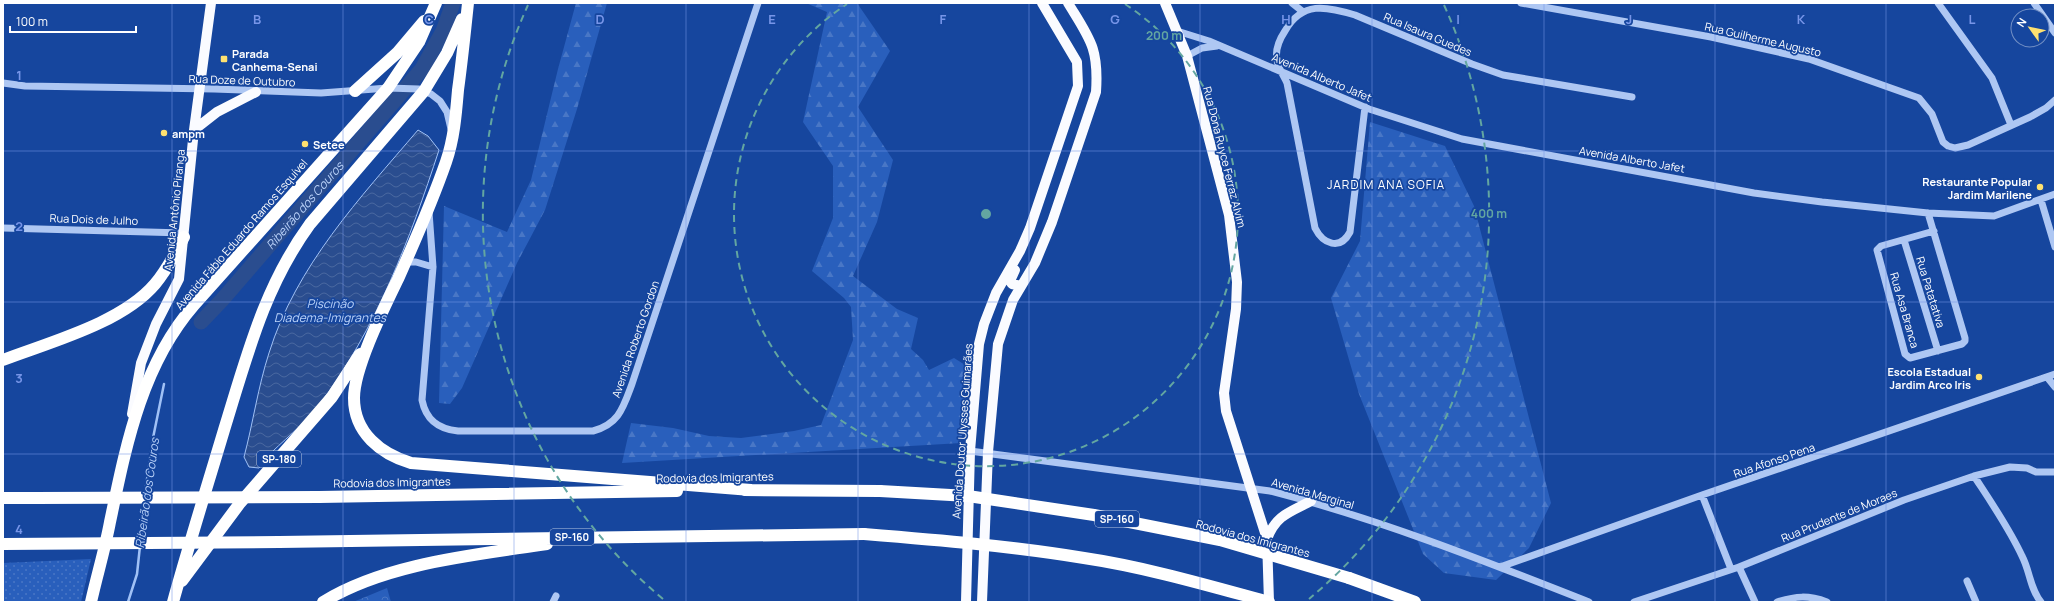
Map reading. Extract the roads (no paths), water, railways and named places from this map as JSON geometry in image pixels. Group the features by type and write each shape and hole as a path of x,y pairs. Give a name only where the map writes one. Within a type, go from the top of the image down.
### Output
{"highway":[{"path":"177,588 254,331 279,271 294,246 310,224 421,90 448,53 468,3"},
{"path":"453,135 468,3"},
{"path":"355,91 397,53 435,5"},
{"name":"Avenida Fábio Eduardo Ramos Esquível","path":"91,602 129,435 153,370 187,314 391,88 420,42 435,5"},
{"name":"SP-180","path":"173,602 177,588 240,503 332,397 354,364 376,327 405,262 447,160 453,135"},
{"path":"3,360 118,314 137,301 167,270 184,235"},
{"path":"376,327 355,385 354,398 356,412 361,427 370,440 382,451 395,458 411,463 751,490"},
{"name":"Rodovia dos Imigrantes","path":"3,498 319,496 751,490 880,491 968,496 1094,515 1220,540 1349,578 1414,602"},
{"name":"SP-160","path":"3,544 280,542 864,534 960,542 1085,558 1208,585 1269,602"},
{"path":"323,602 356,585 397,571 587,537"}],"main road":[{"name":"Avenida Antônio Piranga","path":"129,435 141,363 156,324 179,279 194,130 211,3"},
{"name":"Avenida Doutor Ulysses Guimarães","path":"966,602 970,451 979,344 984,324 996,293 1020,251 1030,228 1078,86 1077,62 1042,3"},
{"path":"982,602 988,452 997,349 1005,319 1040,252 1052,222 1096,92 1097,73 1093,46 1068,3"},
{"name":"Rua Dona Ruyce Ferraz Alvim","path":"1164,3 1187,56 1229,215 1237,282 1236,309 1224,393 1226,411 1267,539 1269,602"},
{"path":"194,130 217,112 256,92"},
{"path":"1021,286 1012,284 1010,279 1029,245 1030,228"},
{"path":"996,293 1004,292 1008,298 996,338 997,349"},
{"path":"1267,539 1272,527 1280,517 1312,501"}],"street":[{"name":"Avenida Roberto Gordon","path":"429,206 433,267 422,400 424,410 430,420 448,430 458,431 593,431 610,424 618,416 632,384 758,3"},
{"path":"1292,3 1302,12 1286,28 1279,40 1276,55 1277,63 1287,83 1315,228 1322,240 1332,244 1343,240 1350,232 1365,107"},
{"name":"Rua Guilherme Augusto","path":"1521,3 1711,37 1802,57 1919,98 1932,114 1945,144 1955,148 1968,145 2011,125"},
{"path":"1938,3 1992,78 2011,125 2046,108 2055,100"},
{"path":"2034,3 2055,33"},
{"name":"Rua Isaura Guedes","path":"1302,12 1314,8 1336,10 1355,15 1472,64 1503,74 1632,97"},
{"name":"Avenida Alberto Jafet","path":"1177,31 1194,36 1365,107 1419,126 1477,142 1754,193 1928,213 1994,216 2055,194"},
{"path":"1187,56 1202,48 1218,46"},
{"name":"Rua Doze de Outubro","path":"3,83 25,86 256,92 321,93 391,88 421,90"},
{"name":"SP-180","path":"421,90 440,101 447,112 453,135"},
{"path":"2041,200 2055,247"},
{"name":"Rua Asa Branca","path":"1928,213 1934,231 1965,340 1962,344 1910,358 1905,354 1877,250 1881,246 1934,231"},
{"name":"Rua Dois de Julho","path":"3,228 184,235"},
{"name":"Rua Patatativa","path":"1904,240 1938,350"},
{"path":"405,262 422,263 433,267"},
{"name":"Rua Afonso Pena","path":"1500,567 1702,495 2055,374"},
{"path":"2047,377 2055,387"},
{"name":"Avenida Marginal","path":"970,451 988,452 1270,491 1312,501 1500,567 1589,602"},
{"name":"Rua Prudente de Moraes","path":"1634,602 1739,567 1904,500 1974,476 2010,467 2027,468 2036,472 2055,472"},
{"path":"1974,476 2018,547 2025,561 2034,591 2041,602"},
{"path":"1702,495 1731,569"},
{"path":"1739,567 1755,602"},
{"path":"1967,581 1976,602"},
{"path":"1777,602 1801,596 1813,597 1827,602"}],"water":[{"name":"Piscinão Diadema-Imigrantes","path":"418,130 428,136 439,150 416,217 390,283 374,315 358,346 319,405 300,426 265,459 259,468 249,467 244,457 265,366 281,321 296,291 332,234 374,181"}],"waterway":[{"name":"Ribeirão dos Couros","path":"201,322 222,300 422,69 443,31 453,3"},
{"name":"Ribeirão dos Couros","path":"145,493 153,438 164,384"},
{"name":"Ribeirão dos Couros","path":"141,539 145,500"},
{"name":"Ribeirão dos Couros","path":"128,602 137,574 140,546"}],"place":[{"name":"Parada Canhema-Senai","path":"224,59"},
{"name":"ampm","path":"164,133"},
{"name":"Setee","path":"305,144"},
{"name":"Restaurante Popular Jardim Marilene","path":"2040,187"},
{"name":"Escola Estadual Jardim Arco Iris","path":"1979,377"}],"district":[{"name":"JARDIM ANA SOFIA","path":"1386,184"}]}
